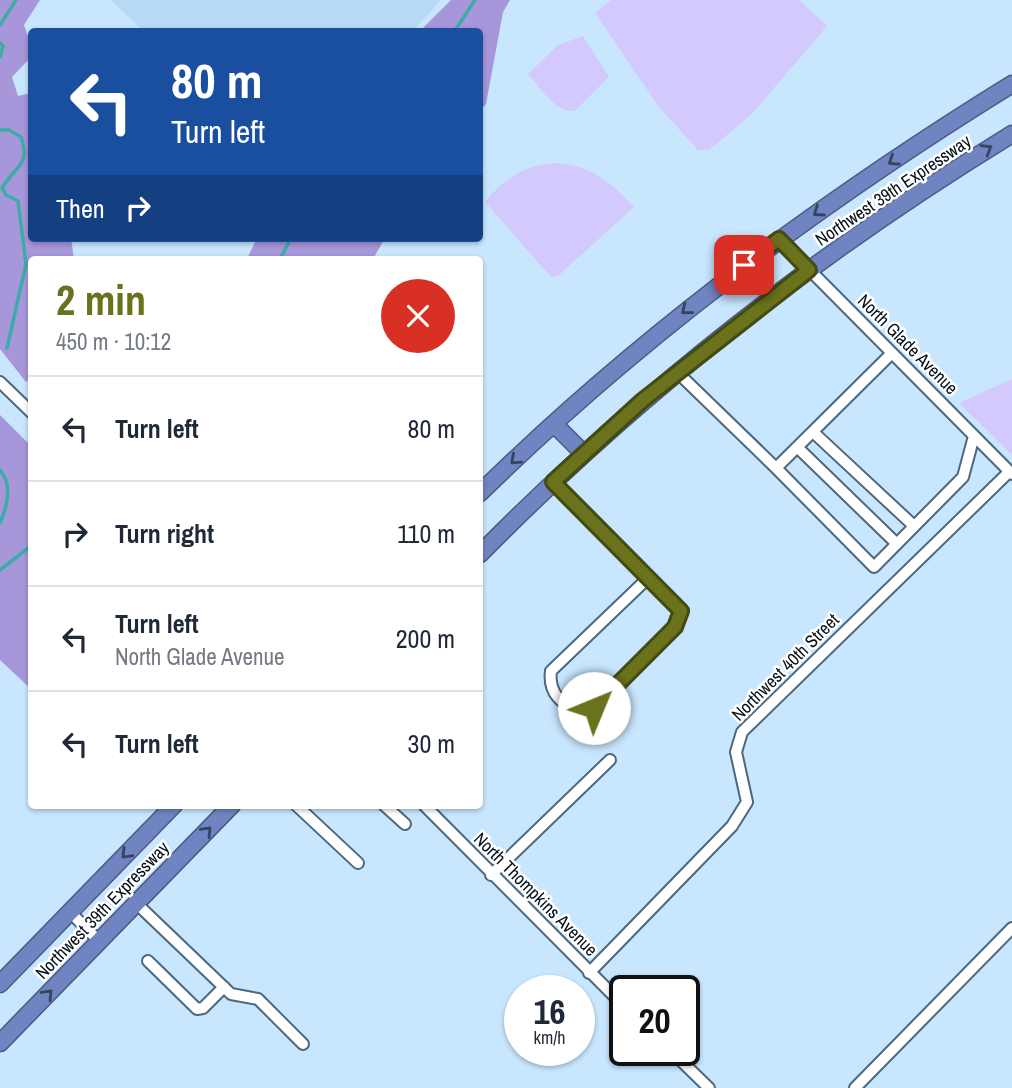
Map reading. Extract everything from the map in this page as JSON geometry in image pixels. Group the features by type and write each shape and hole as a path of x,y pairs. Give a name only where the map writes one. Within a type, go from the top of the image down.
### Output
{"highway":[{"name":"Northwest 39th Expressway","path":"483,490 670,323 779,239 940,128 1012,84"},
{"name":"Northwest 39th Expressway","path":"483,551 583,453 677,372 809,270 933,183 1012,134"},
{"path":"554,424 583,453"},
{"name":"Northwest 39th Expressway","path":"0,984 170,809"},
{"name":"Northwest 39th Expressway","path":"0,1042 228,809"}],"street":[{"name":"North Glade Avenue","path":"779,239 1011,473"},
{"path":"776,468 892,353"},
{"path":"677,372 874,567 963,477 974,436"},
{"path":"0,382 28,410"},
{"path":"813,432 914,526"},
{"path":"797,447 897,544"},
{"name":"Northwest 40th Street","path":"589,973 732,826 747,802 736,752 742,732 1011,473"},
{"path":"553,482 681,611 675,627 594,708 579,713 564,704 552,690 551,671 648,579"},
{"path":"491,875 610,760"},
{"path":"301,809 358,863"},
{"path":"388,809 405,824"},
{"name":"North Thompkins Avenue","path":"428,809 609,992"},
{"path":"136,903 235,997 258,999 303,1044"},
{"path":"70,912 99,941"},
{"path":"855,1088 1012,928"},
{"path":"148,961 197,1009 203,1007 224,986"},
{"path":"686,1066 709,1088"}],"shaded area":[{"path":"0,0 40,0 24,25 28,36 28,60 12,77 18,96 28,94 28,242 72,242 74,256 28,256 28,380 26,382 0,349"},
{"path":"111,0 441,0 416,28 140,28"},
{"path":"451,0 510,0 503,12 486,104 483,108 483,28 423,28"},
{"path":"611,0 799,0 827,26 751,115 709,150 698,150 659,107 595,13"},
{"path":"583,36 609,77 575,111 568,111 555,104 528,74 558,45"},
{"path":"554,163 589,171 608,182 634,207 558,276 551,277 485,202 515,175 533,167"},
{"path":"255,242 383,242 375,256 248,256"},
{"path":"1012,379 1012,455 959,403"},
{"path":"0,415 28,443 28,686 0,660"}],"waterway":[{"path":"0,25 16,0"},
{"path":"457,28 475,0"},
{"path":"0,43 3,46 0,57"},
{"path":"0,130 9,130 21,137 24,147 23,160 2,188 6,195 18,201 26,264 7,348"},
{"path":"282,256 289,242"},
{"path":"0,470 8,489 7,503 0,523"},
{"path":"0,570 28,548"}],"route":[{"path":"594,708 675,627 681,611 553,482 643,400 809,270 779,239 744,265"}]}
